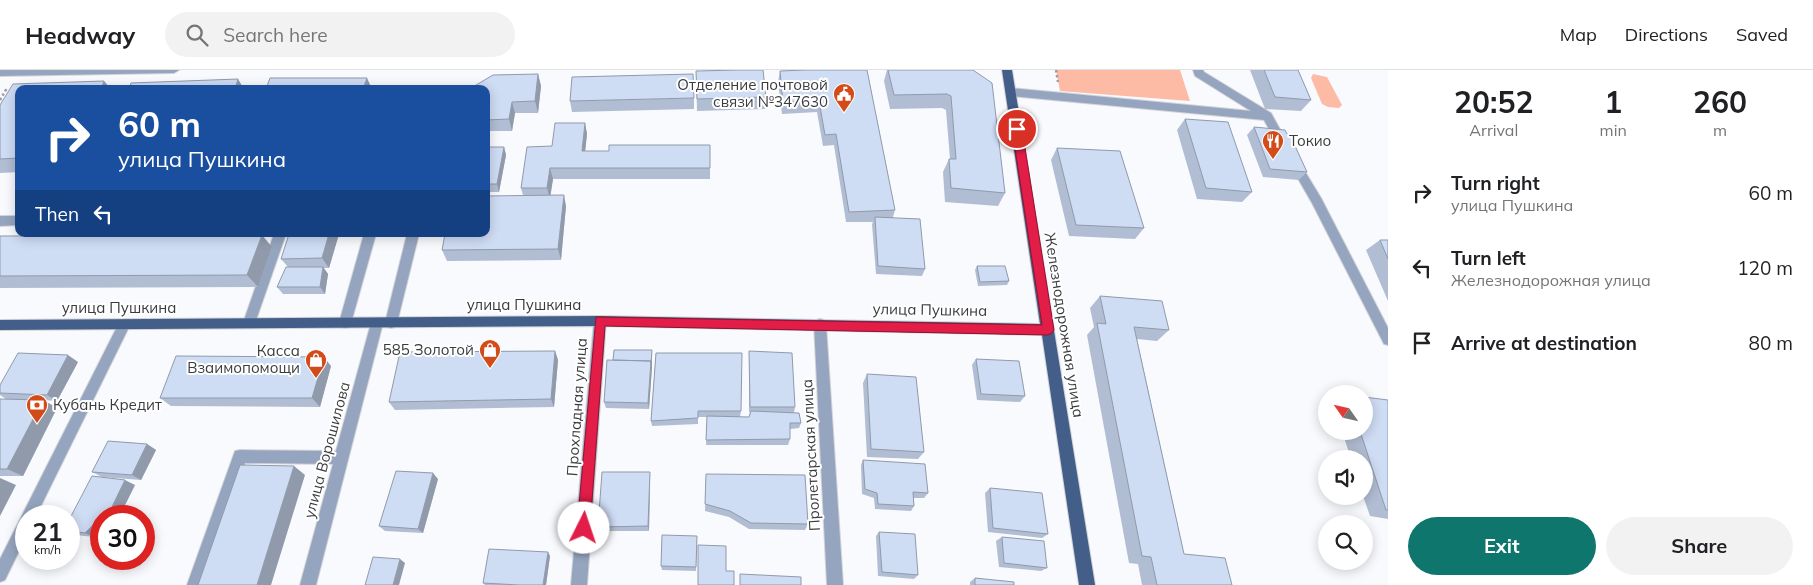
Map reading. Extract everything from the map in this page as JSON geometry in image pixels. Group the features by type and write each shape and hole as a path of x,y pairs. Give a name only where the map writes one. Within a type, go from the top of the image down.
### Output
{"main road":[{"name":"Железнодорожная улица","path":"1007,70 1012,92 1087,585"},
{"name":"улица Пушкина","path":"0,325 600,321 1048,330"}],"street":[{"path":"0,73 174,70"},
{"path":"1198,70 1199,74 1267,116 1317,201 1388,340"},
{"path":"1012,92 1267,116"},
{"path":"0,221 15,220"},
{"path":"248,323 279,237"},
{"path":"345,323 369,237"},
{"path":"391,323 412,237"},
{"name":"Прохладная улица","path":"579,585 600,321"},
{"name":"улица Ворошилова","path":"308,585 377,323"},
{"path":"34,505 124,324"},
{"name":"Пролетарская улица","path":"820,324 835,585"},
{"path":"195,585 240,456 341,458"},
{"path":"0,574 15,544"}],"shaded area":[{"path":"1056,70 1180,70 1190,101 1060,91"},
{"path":"1313,74 1327,77 1342,105 1339,108 1328,107 1322,104 1311,78"}],"building":[{"path":"763,70 766,97 697,99 696,71"},
{"path":"867,70 895,210 849,212 836,134 825,135 819,101 783,102 780,71"},
{"path":"888,70 973,70 992,83 1005,193 951,188 949,159 956,159 951,96 947,94 894,95"},
{"path":"1264,70 1298,70 1311,100 1275,97"},
{"path":"538,74 535,101 512,102 509,119 490,120 490,85 476,85 493,75"},
{"path":"693,74 694,98 570,101 572,77"},
{"path":"270,78 367,78 364,85 267,85"},
{"path":"238,79 236,85 130,85 131,83"},
{"path":"104,81 102,85 15,85 15,158 0,159 0,105 13,84"},
{"path":"1185,119 1228,122 1252,192 1206,188"},
{"path":"555,123 585,123 582,151 609,151 609,145 710,145 710,168 550,168 547,188 521,188 527,147 552,146"},
{"path":"1254,127 1285,130 1290,135 1307,172 1270,169"},
{"path":"490,147 504,147 497,184 490,184"},
{"path":"1057,148 1120,151 1144,228 1076,225"},
{"path":"564,195 558,249 442,250 444,237 490,237 490,196"},
{"path":"875,217 920,219 925,269 878,266"},
{"path":"0,236 261,237 247,275 0,276"},
{"path":"288,237 328,237 322,258 281,259"},
{"path":"1380,240 1388,240 1388,259"},
{"path":"977,266 1005,266 1009,281 980,282"},
{"path":"286,267 323,267 320,287 277,287"},
{"path":"1100,296 1162,301 1169,330 1134,327 1184,554 1225,558 1232,585 1157,585 1151,557 1142,556 1097,323 1106,324"},
{"path":"614,350 652,350 651,364 651,361 613,360"},
{"path":"555,351 551,399 389,402 400,352"},
{"path":"749,351 792,353 795,407 750,407"},
{"path":"18,353 68,355 47,395 0,393 0,385"},
{"path":"656,353 742,353 741,411 698,411 698,418 651,421"},
{"path":"176,356 324,357 312,398 160,398"},
{"path":"976,359 1019,361 1025,396 981,394"},
{"path":"607,360 651,361 648,403 604,402"},
{"path":"867,374 916,377 924,452 871,449"},
{"path":"1373,398 1388,400 1388,510 1386,510 1373,470 1373,450 1366,450 1363,440 1373,440"},
{"path":"0,399 43,400 7,469 0,469"},
{"path":"751,411 799,413 801,423 790,423 790,439 706,440 707,416 749,417"},
{"path":"108,441 147,444 132,475 92,472"},
{"path":"863,460 925,464 928,493 913,492 914,506 878,504 877,493 865,489"},
{"path":"240,465 294,466 257,585 198,585"},
{"path":"396,471 433,473 418,529 379,526"},
{"path":"602,472 650,472 648,526 598,527"},
{"path":"706,474 805,475 808,524 751,523 730,511 705,504"},
{"path":"92,476 125,480 113,505 90,505 90,528 85,533 80,532 80,505 77,505"},
{"path":"990,488 1042,493 1048,534 993,528"},
{"path":"879,532 915,534 918,575 882,572"},
{"path":"662,535 697,536 696,567 661,566"},
{"path":"1002,537 1044,541 1047,568 1004,563"},
{"path":"698,545 726,546 726,571 734,571 734,585 698,585"},
{"path":"489,549 548,552 543,585 483,583"},
{"path":"373,557 400,559 393,585 365,585"},
{"path":"740,574 801,577 801,585 740,585"},
{"path":"975,578 1014,582 1014,585 975,585"}],"place":[{"name":"Отделение почтовой связи №347630","path":"844,113"},
{"name":"Токио","path":"1273,160"},
{"name":"585 Золотой","path":"490,369"},
{"name":"Касса Взаимопомощи","path":"316,379"},
{"name":"Кубань Кредит","path":"37,424"}],"route":[{"path":"584,528 600,321 1048,330 1017,129"}]}
